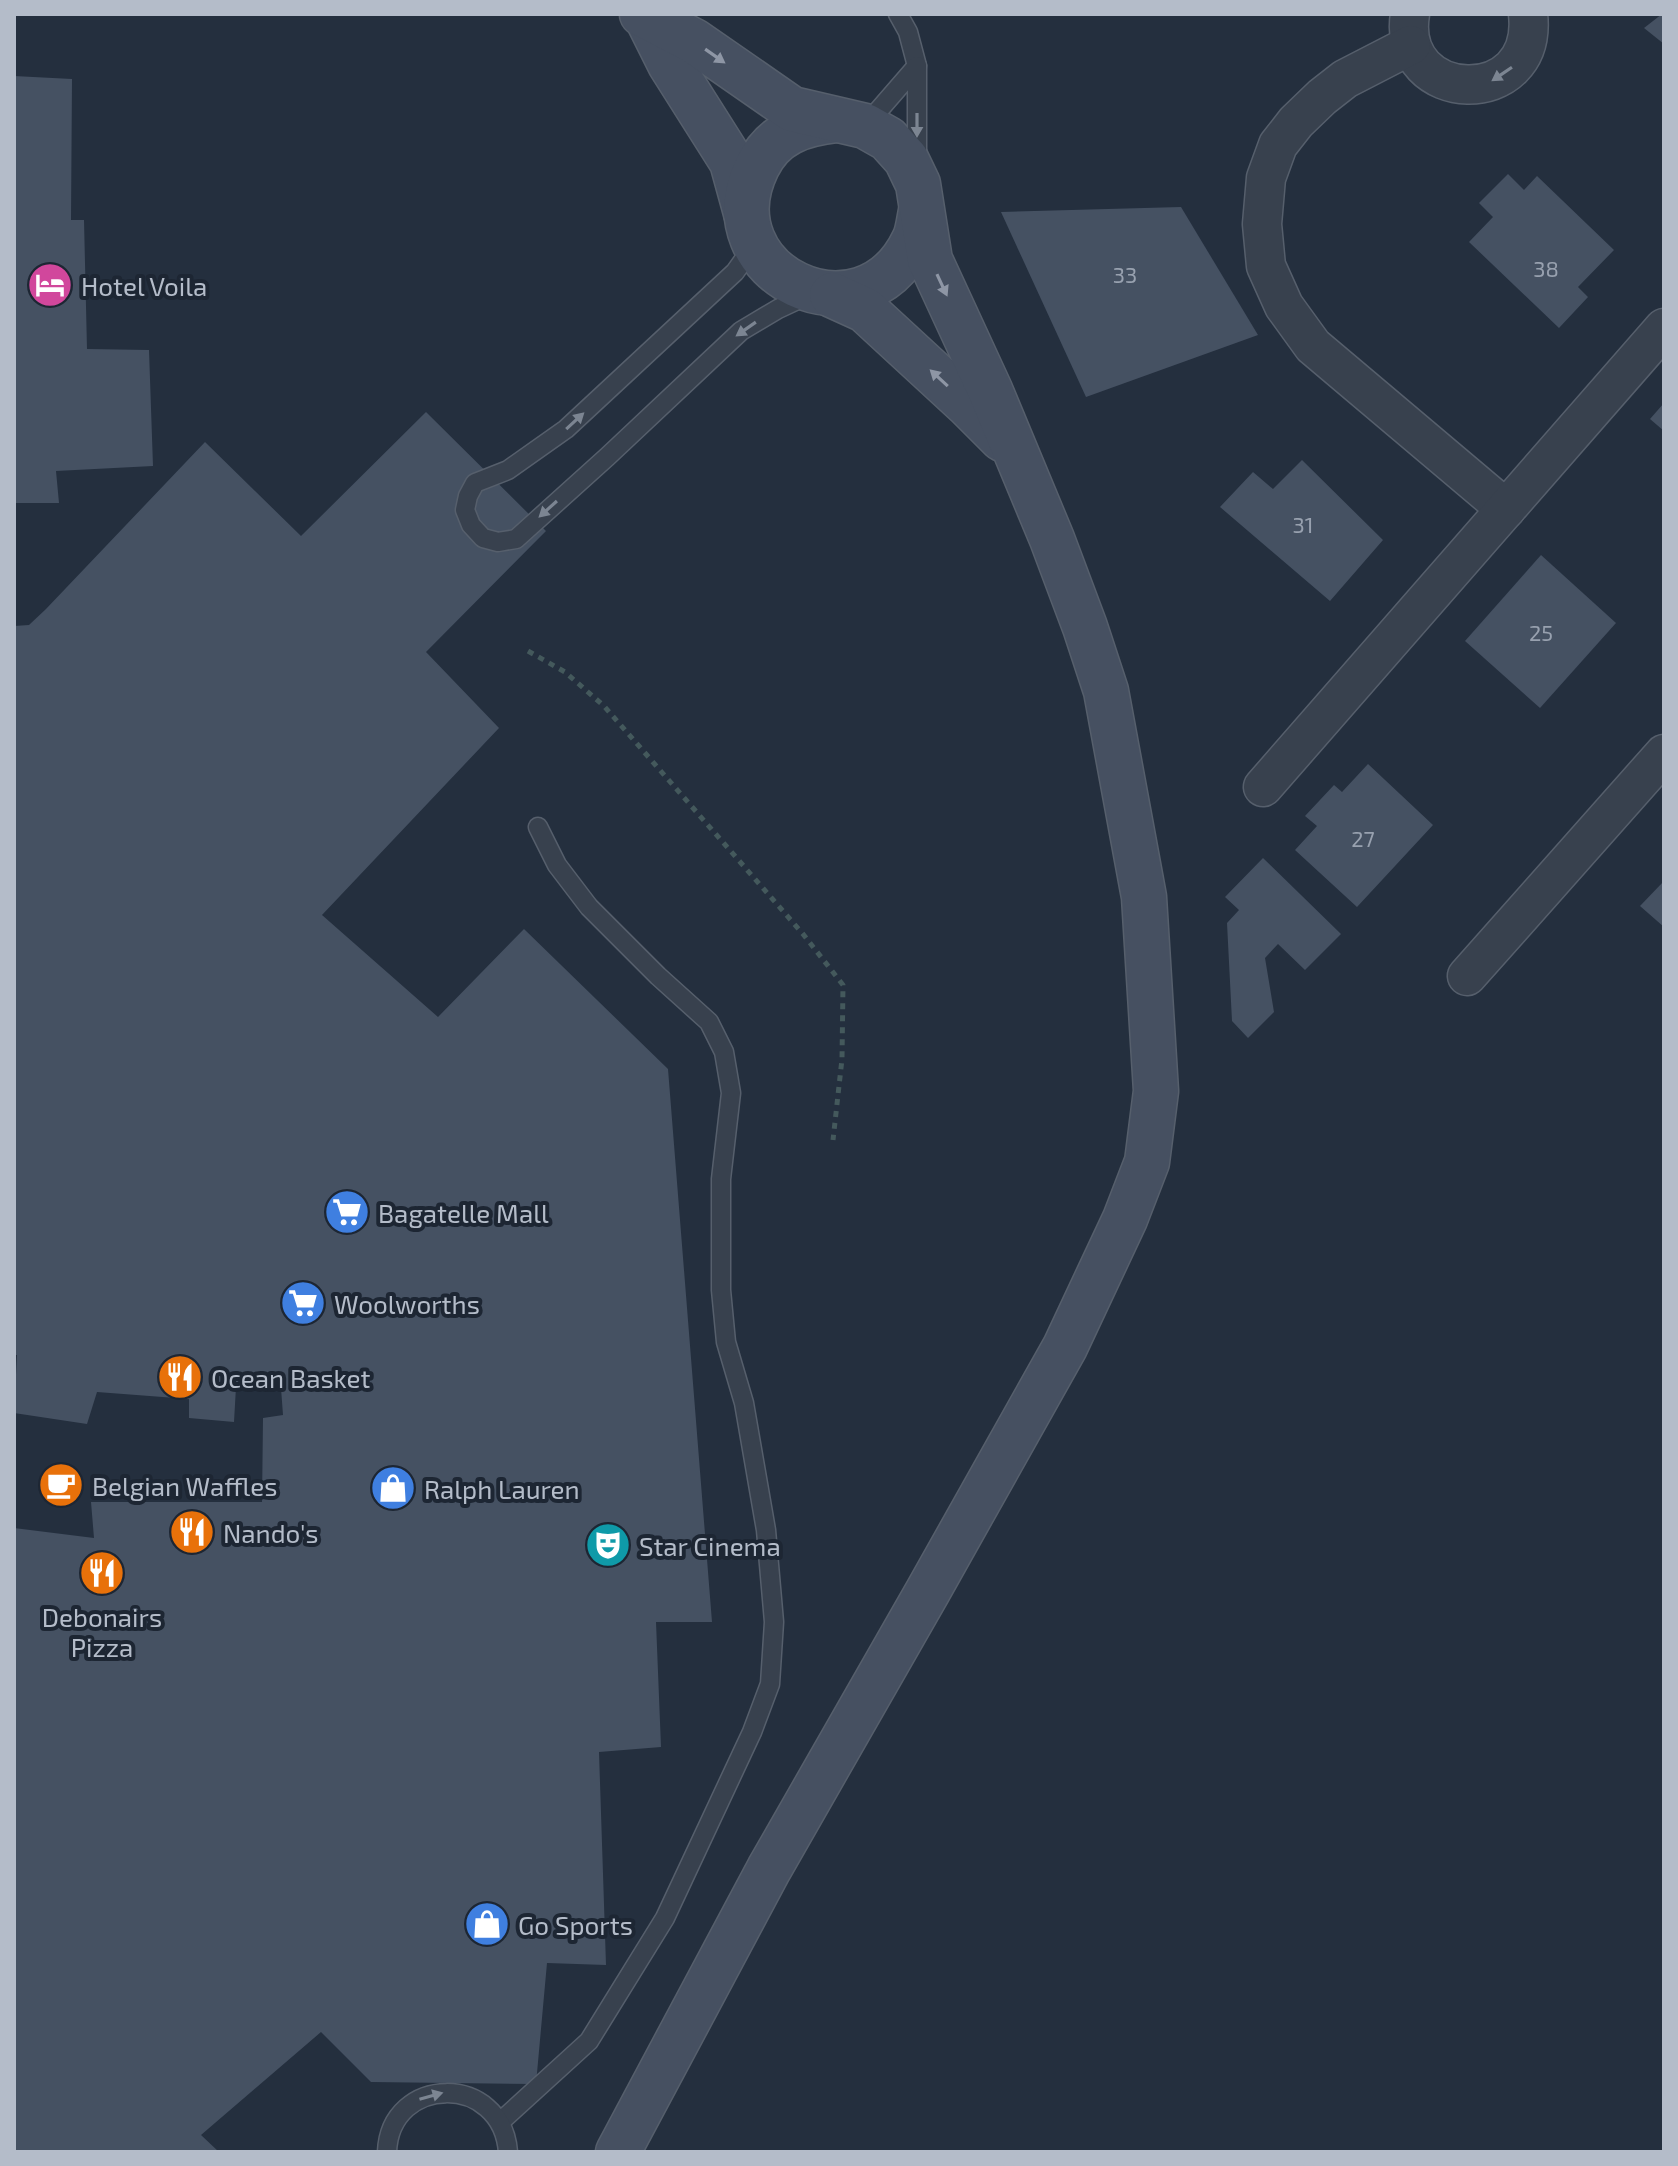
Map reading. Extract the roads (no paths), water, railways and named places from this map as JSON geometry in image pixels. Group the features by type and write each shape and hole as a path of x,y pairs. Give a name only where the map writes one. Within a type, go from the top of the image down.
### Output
{"main road":[{"path":"618,2152 769,1869 1065,1347 1125,1219 1147,1162 1156,1091 1144,897 1106,691 1052,539 990,390 930,260 919,198 906,159 888,139 852,123 792,109 694,41 645,16"},
{"path":"645,16 670,64 732,162 751,228 769,267 790,283 865,310 1014,452"},
{"path":"751,228 749,183 762,156 783,135 810,123 852,123"},
{"path":"823,294 858,292 883,280 902,261 916,238 919,198"}],"street":[{"path":"1506,509 1313,346 1284,306 1266,266 1262,224 1266,178 1278,145 1322,97 1410,30 1421,63 1436,76 1454,85 1474,86 1493,82 1510,71 1522,56 1528,37 1528,14"},
{"path":"1263,787 1664,328"},
{"path":"1467,976 1664,754"}],"lane":[{"path":"898,14 908,32 917,66 919,198"},
{"path":"852,123 917,66"},
{"path":"751,228 735,272 566,429 508,470 475,483 465,510 471,525 483,538 498,542 516,539 741,331 778,309 823,294"},
{"path":"500,2122 589,2041 665,1918 752,1732 770,1684 774,1622 766,1530 744,1403 726,1342 721,1290 721,1179 731,1093 724,1052 709,1022 589,907 557,865 538,827"},
{"path":"387,2152 387,2140 395,2120 409,2105 428,2095 449,2092 470,2096 488,2107 500,2122 508,2152"}],"place":[{"name":"Hotel Voila","path":"50,285"},
{"name":"Bagatelle Mall","path":"347,1212"},
{"name":"Woolworths","path":"303,1303"},
{"name":"Ocean Basket","path":"180,1377"},
{"name":"Belgian Waffles","path":"61,1485"},
{"name":"Ralph Lauren","path":"393,1488"},
{"name":"Nando's","path":"192,1532"},
{"name":"Star Cinema","path":"608,1545"},
{"name":"Debonairs Pizza","path":"102,1573"},
{"name":"Go Sports","path":"487,1924"}]}
